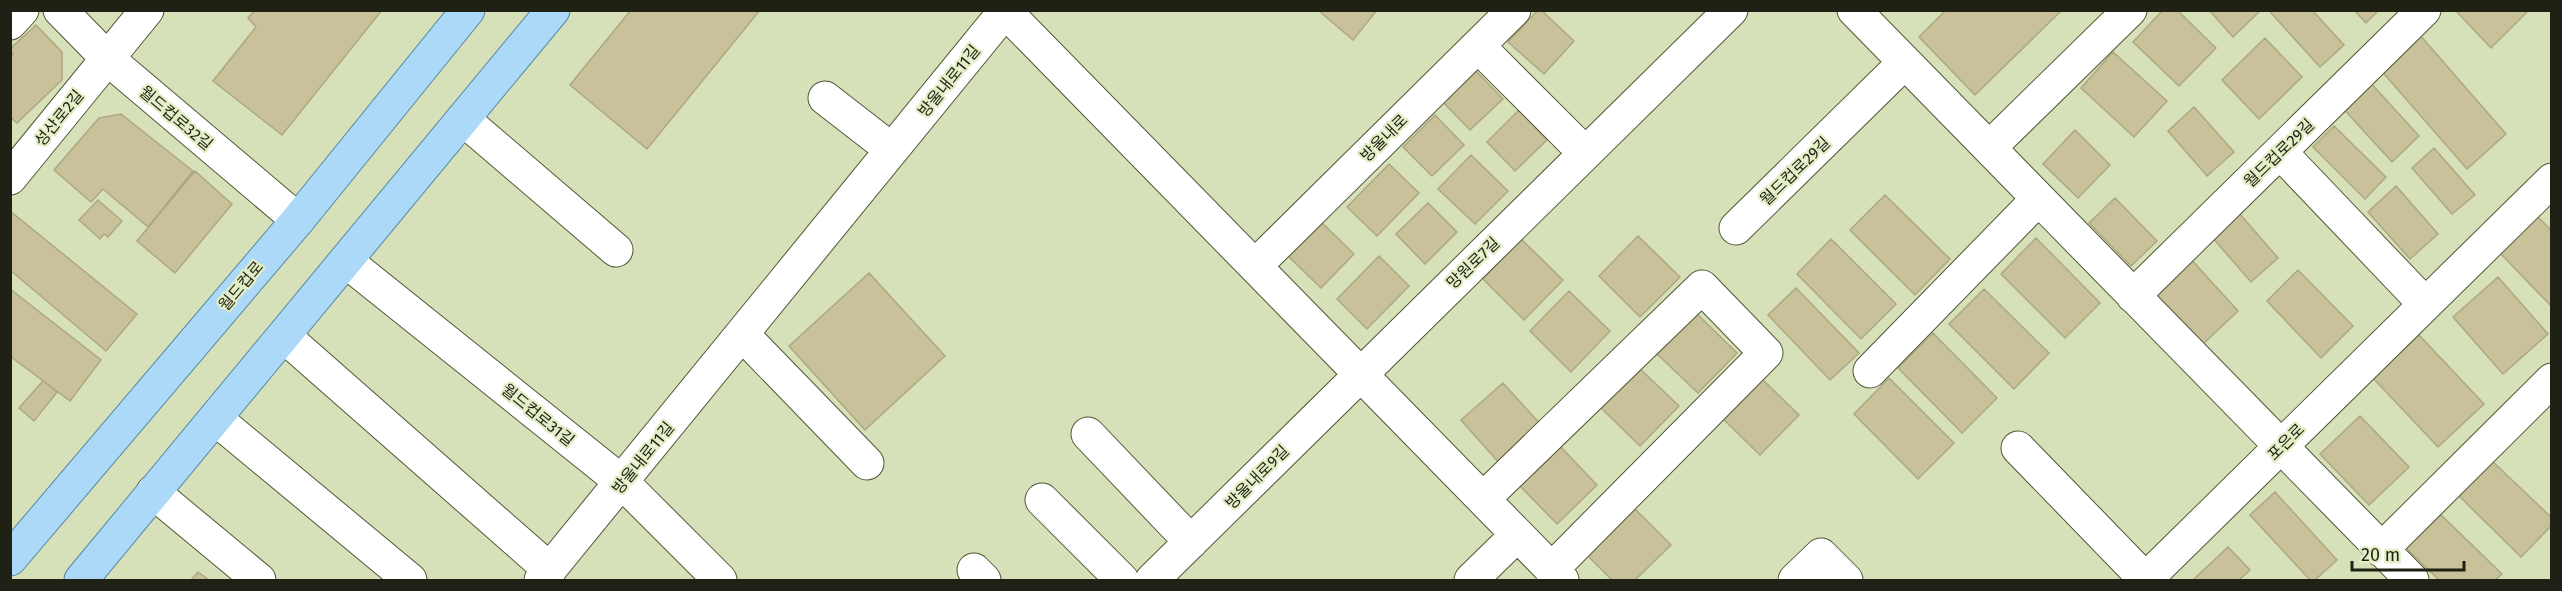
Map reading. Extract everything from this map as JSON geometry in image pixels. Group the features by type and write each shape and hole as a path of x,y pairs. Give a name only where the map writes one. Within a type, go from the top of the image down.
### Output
{"main road":[{"name":"월드컵로","path":"10,559 298,220 468,10"},
{"path":"81,580 553,10"}],"street":[{"path":"10,23 22,10"},
{"name":"월드컵로32길","path":"60,10 108,59 298,220"},
{"name":"성산로2길","path":"10,178 147,10"},
{"name":"방울내로","path":"1255,266 1514,10"},
{"name":"망원로7길","path":"1361,373 1731,10"},
{"path":"1854,10 2412,580"},
{"path":"1989,148 2130,10"},
{"name":"월드컵로29길","path":"2133,296 2424,10"},
{"path":"1005,11 1557,575 1766,353 1702,287 1483,499"},
{"name":"방울내로11길","path":"546,575 1005,11"},
{"path":"1478,46 1585,153"},
{"name":"월드컵로29길","path":"1736,228 1905,62"},
{"path":"825,98 892,150"},
{"path":"464,119 616,250"},
{"path":"2280,152 2426,304"},
{"name":"포은로","path":"2018,448 2145,580 2552,180"},
{"path":"1870,371 2038,198"},
{"name":"월드컵로31길","path":"346,261 623,483 720,580"},
{"path":"743,334 867,463"},
{"path":"284,336 546,575"},
{"name":"방울내로9길","path":"1152,580 1361,373"},
{"path":"2381,550 2552,380"},
{"path":"216,419 410,580"},
{"path":"1088,434 1191,542"},
{"path":"153,492 259,580"},
{"path":"1042,500 1122,580"},
{"path":"1471,580 1517,535"},
{"path":"1795,580 1821,555 1846,580"}],"building":[{"path":"255,10 382,10 282,135 213,81 256,27 248,18"},
{"path":"631,10 760,10 647,149 570,85"},
{"path":"1318,10 1377,10 1353,40"},
{"path":"1538,10 1541,10 1574,41 1544,74 1508,42"},
{"path":"1946,10 2062,10 1975,95 1919,37"},
{"path":"2163,10 2177,10 2216,48 2179,86 2133,42"},
{"path":"2209,10 2261,10 2233,37"},
{"path":"2273,10 2312,10 2344,45 2320,67 2271,13"},
{"path":"2354,10 2379,10 2366,23"},
{"path":"2455,10 2529,10 2491,48"},
{"path":"36,25 62,52 62,80 17,123 10,117 10,56 13,54 10,49"},
{"path":"2419,34 2506,134 2467,169 2379,68"},
{"path":"2265,38 2302,77 2259,119 2222,80"},
{"path":"2113,52 2167,101 2134,137 2081,88"},
{"path":"1474,69 1503,99 1470,130 1442,101"},
{"path":"2368,80 2419,136 2392,162 2340,105"},
{"path":"2194,107 2234,152 2207,176 2168,131"},
{"path":"1519,110 1547,140 1515,171 1487,142"},
{"path":"121,114 193,171 148,227 103,189 91,202 54,170 99,118"},
{"path":"1435,115 1464,145 1432,176 1403,147"},
{"path":"2334,126 2386,177 2365,199 2313,147"},
{"path":"2075,130 2110,165 2078,198 2043,164"},
{"path":"2434,148 2475,195 2452,214 2412,168"},
{"path":"1471,155 1508,191 1475,224 1438,189"},
{"path":"1389,164 1419,193 1377,236 1347,207"},
{"path":"195,171 232,204 175,273 137,241"},
{"path":"2396,186 2438,234 2410,259 2368,212"},
{"path":"1885,195 1950,259 1915,295 1850,230"},
{"path":"2115,198 2157,241 2131,266 2089,223"},
{"path":"98,200 122,221 108,237 104,234 100,239 79,220"},
{"path":"1428,203 1457,232 1425,264 1396,234"},
{"path":"10,211 137,314 106,351 10,270"},
{"path":"2239,213 2278,258 2251,282 2212,237"},
{"path":"2537,216 2552,231 2552,307 2500,253"},
{"path":"1318,219 1354,254 1321,288 1285,253"},
{"path":"1638,236 1680,277 1640,317 1599,276"},
{"path":"2036,238 2100,303 2065,338 2001,274"},
{"path":"1521,239 1563,280 1524,320 1483,279"},
{"path":"1831,239 1896,304 1861,339 1797,274"},
{"path":"1379,256 1409,286 1367,329 1337,299"},
{"path":"2188,256 2238,311 2201,346 2149,291"},
{"path":"2298,270 2353,326 2321,358 2267,301"},
{"path":"869,273 945,356 865,430 789,346"},
{"path":"2498,277 2548,334 2503,374 2453,317"},
{"path":"1796,288 1859,353 1830,380 1768,315"},
{"path":"10,289 101,360 70,401 10,356"},
{"path":"1984,289 2049,353 2014,389 1949,324"},
{"path":"1569,291 1610,331 1571,372 1530,331"},
{"path":"1696,313 1737,353 1698,393 1656,353"},
{"path":"1933,333 1997,398 1962,433 1898,368"},
{"path":"2419,335 2484,404 2438,447 2373,378"},
{"path":"1637,366 1679,406 1640,446 1599,406"},
{"path":"1757,374 1799,415 1760,455 1719,415"},
{"path":"1889,378 1954,443 1918,479 1854,414"},
{"path":"43,381 57,392 34,421 19,408"},
{"path":"1503,383 1542,426 1500,464 1461,420"},
{"path":"2360,416 2409,467 2369,505 2320,454"},
{"path":"1557,443 1597,485 1557,524 1517,483"},
{"path":"2491,460 2552,518 2552,525 2521,557 2458,495"},
{"path":"2275,492 2337,560 2315,580 2310,580 2250,515"},
{"path":"1630,504 1671,545 1635,580 1612,580 1583,551"},
{"path":"2438,512 2502,574 2495,580 2439,580 2405,547"},
{"path":"2228,547 2250,570 2239,580 2193,580"},
{"path":"198,572 209,580 191,580"}]}
